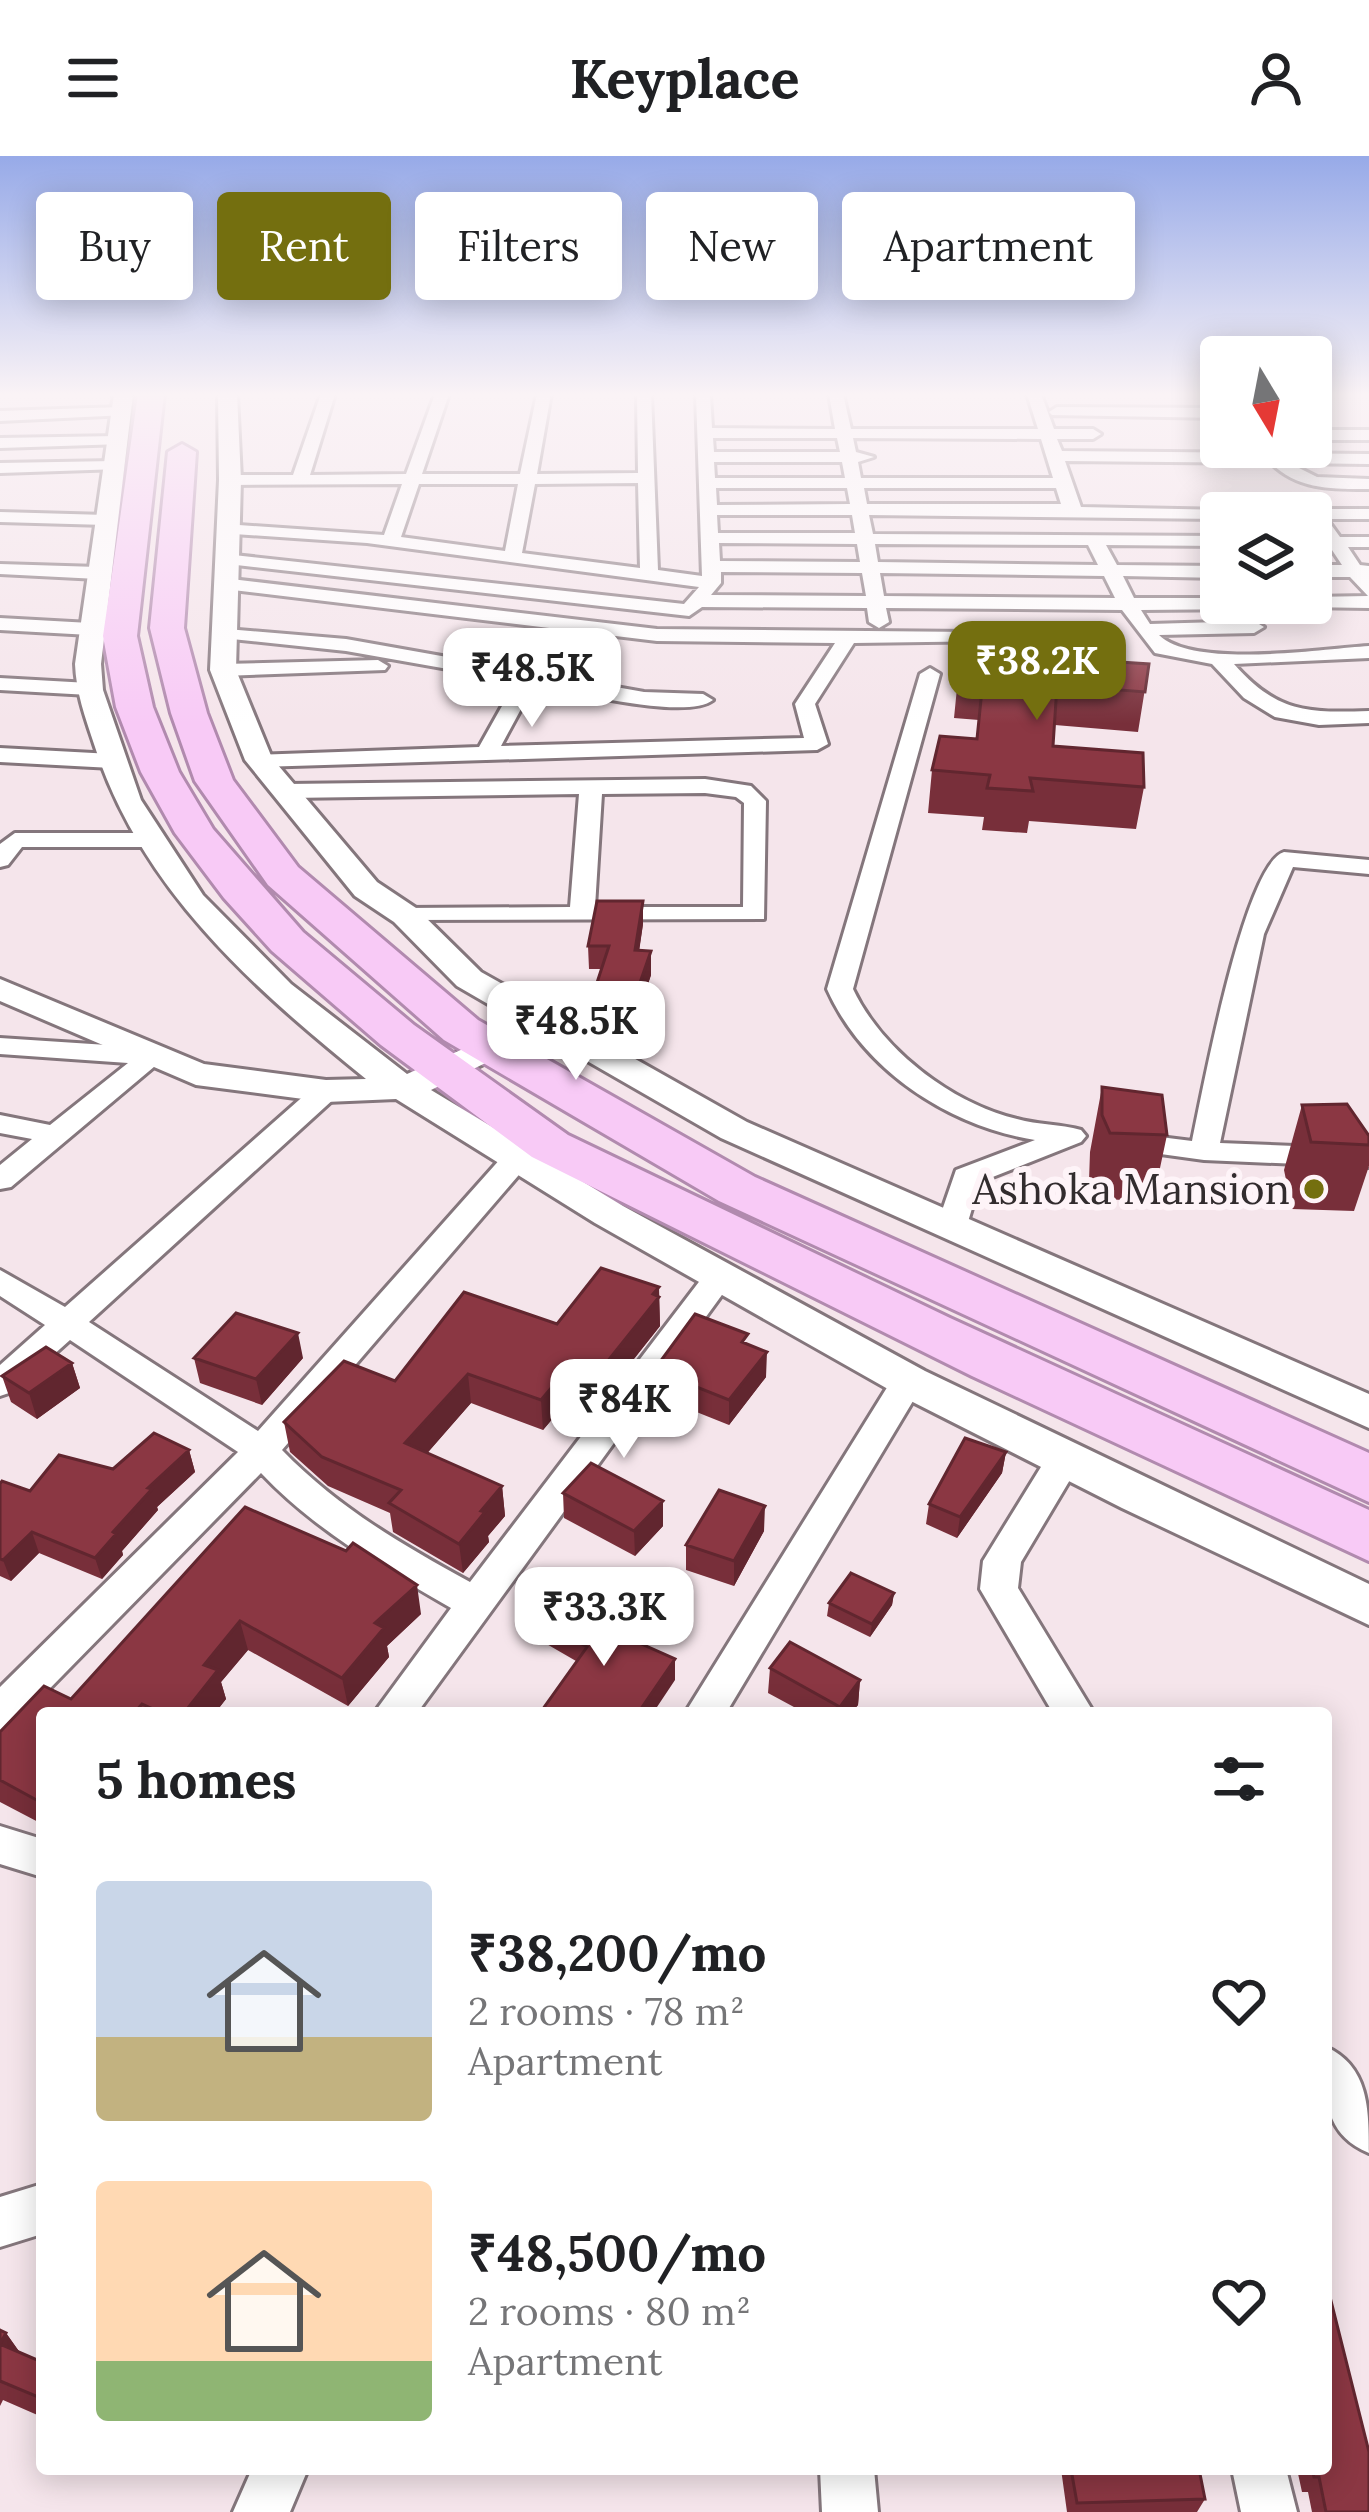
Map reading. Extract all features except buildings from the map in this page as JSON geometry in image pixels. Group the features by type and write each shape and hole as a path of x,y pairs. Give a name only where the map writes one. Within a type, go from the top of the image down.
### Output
{"highway":[{"path":"123,504 120,636 124,675 155,770 237,888 425,1079 546,1144 963,1349 1369,1537"},
{"path":"179,504 167,628 214,781 283,876 461,1030 737,1189 942,1279 1369,1479"}],"street":[{"path":"109,504 90,629 89,688 112,761 146,840 168,877 226,941 354,1054 425,1079 513,1163 908,1381 1369,1606"},
{"path":"228,504 223,670 259,760 366,889 405,915 469,979 734,1130 1369,1412"},
{"path":"391,542 404,504"},
{"path":"512,560 522,504"},
{"path":"647,504 649,574"},
{"path":"224,557 689,610 700,602 712,575 709,504"},
{"path":"857,504 881,635"},
{"path":"1070,504 1071,509"},
{"path":"709,510 1071,509 1200,514"},
{"path":"1332,514 1369,514"},
{"path":"0,517 106,520"},
{"path":"710,538 1200,541"},
{"path":"1332,538 1361,571 1369,591"},
{"path":"1094,539 1145,630 1170,654 1369,652"},
{"path":"224,557 391,542 649,574 870,568 1200,572"},
{"path":"1335,542 1369,542"},
{"path":"224,557 638,634 1074,634"},
{"path":"0,569 98,573"},
{"path":"700,602 1200,603"},
{"path":"1332,603 1369,602"},
{"path":"0,624 90,629"},
{"path":"1145,630 1254,627"},
{"path":"222,632 464,664 644,698 703,700"},
{"path":"259,760 817,744 805,704 848,637"},
{"path":"1217,657 1262,706 1322,720 1369,717"},
{"path":"223,670 464,664"},
{"path":"930,674 840,988 847,1009 889,1060 997,1123 1204,1150 1369,1159"},
{"path":"487,753 527,679"},
{"path":"0,684 89,688"},
{"path":"0,755 112,761"},
{"path":"286,791 705,786 743,791 755,801 755,914 405,915"},
{"path":"582,914 591,788"},
{"path":"0,860 16,840 146,840"},
{"path":"1204,1150 1251,934 1284,860 1369,867"},
{"path":"0,989 196,1074 326,1091 425,1079 543,1024"},
{"path":"0,1046 153,1056"},
{"path":"0,1180 153,1056"},
{"path":"0,1384 326,1091"},
{"path":"0,1124 55,1135"},
{"path":"952,1225 967,1177 1071,1136"},
{"path":"0,1713 261,1450 513,1163"},
{"path":"398,1707 719,1277"},
{"path":"0,1281 261,1450 325,1511 374,1546 473,1602"},
{"path":"709,1707 908,1381"},
{"path":"1065,1458 1002,1561 999,1588 1070,1707"},
{"path":"0,1845 36,1856"},
{"path":"1332,2079 1369,2129"},
{"path":"0,2222 36,2211"},
{"path":"261,2512 277,2475"},
{"path":"847,2475 850,2512"},
{"path":"1260,2475 1269,2512"}],"place":[{"name":"Ashoka Mansion","path":"1314,1189"}]}
